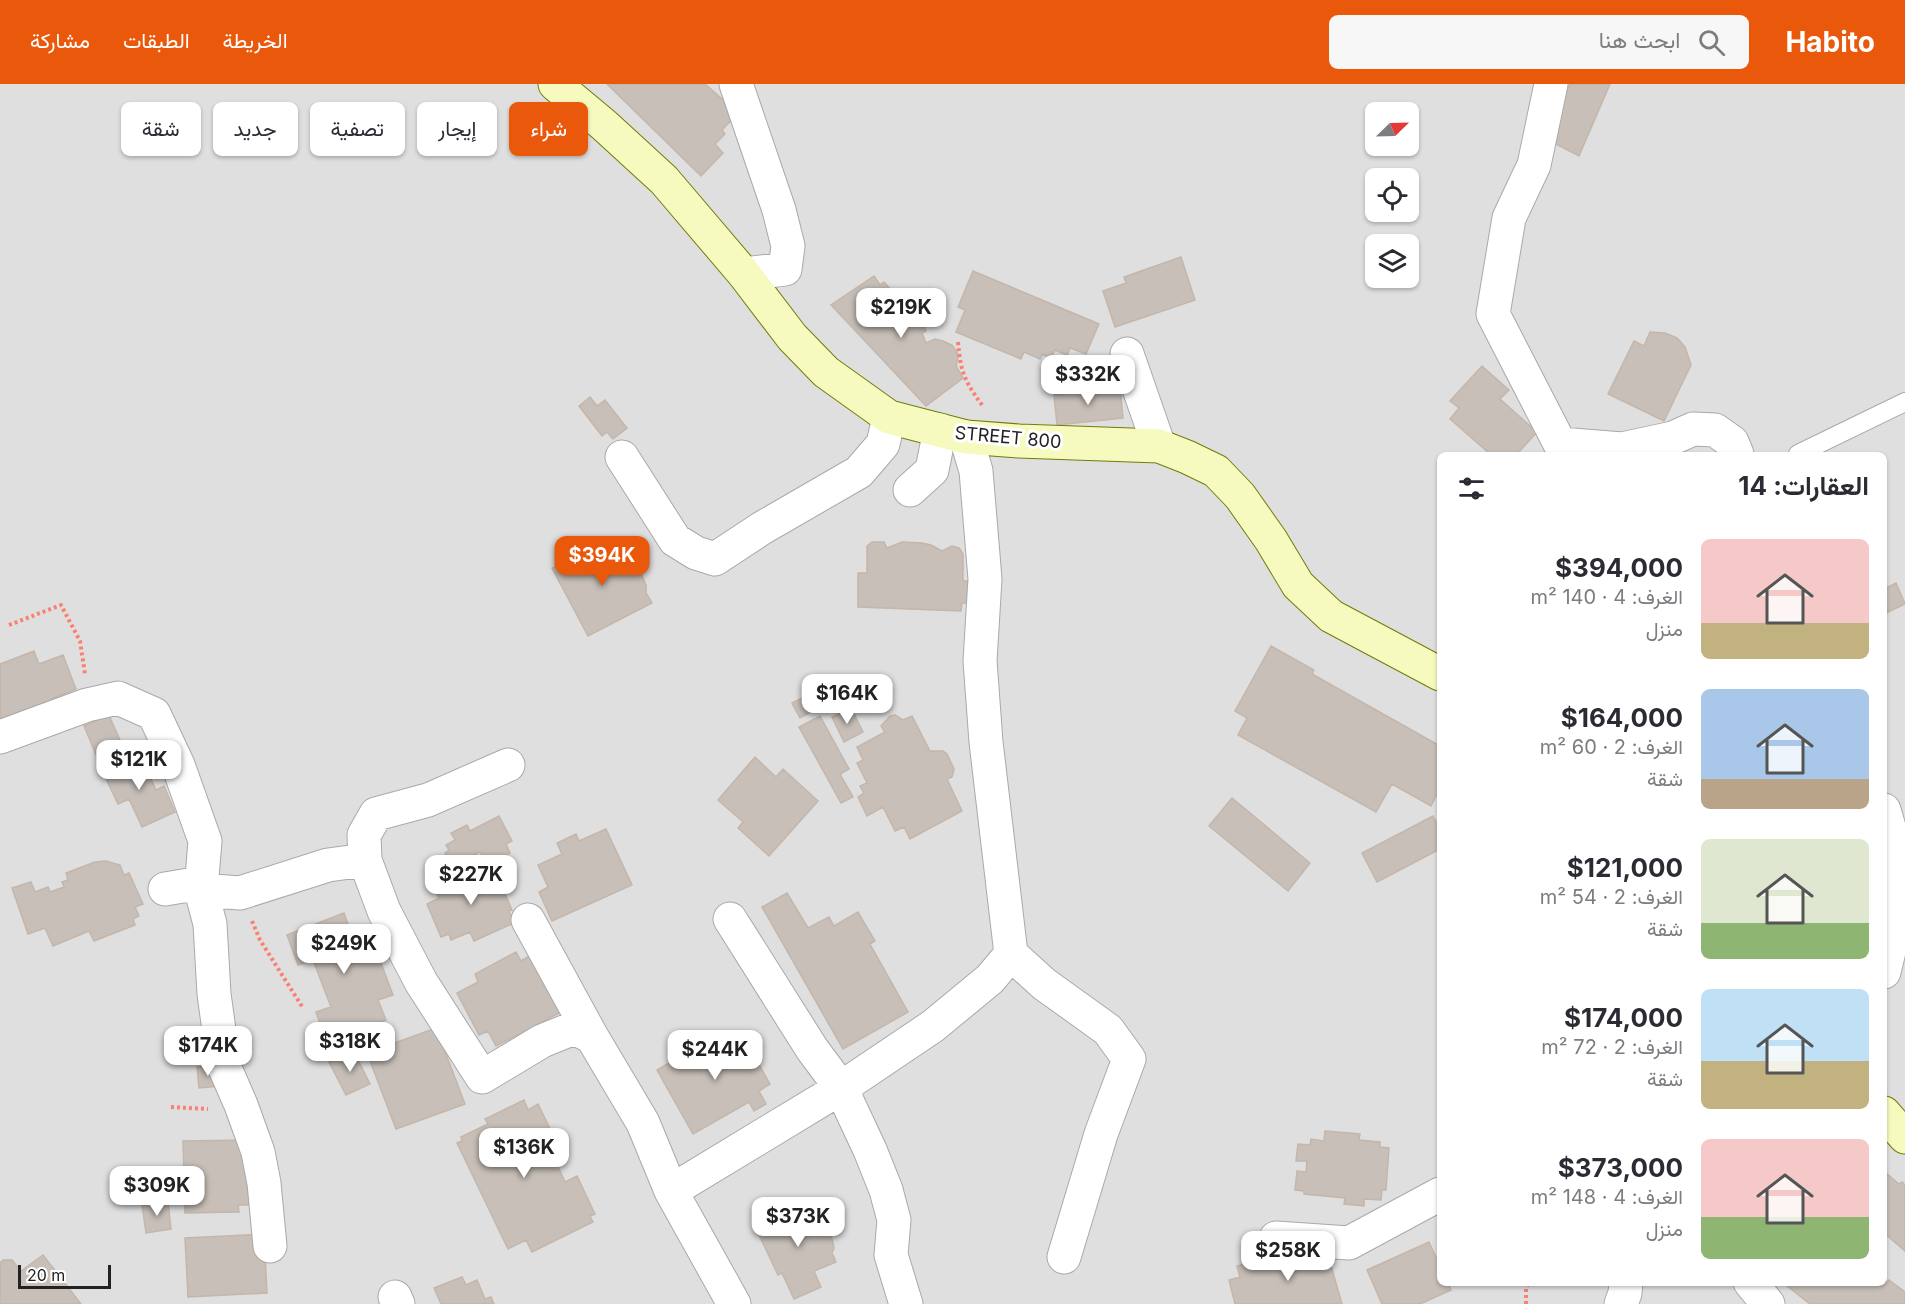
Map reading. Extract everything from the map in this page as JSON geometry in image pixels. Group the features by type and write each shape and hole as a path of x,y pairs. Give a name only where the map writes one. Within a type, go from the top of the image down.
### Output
{"main road":[{"name":"STREET 800","path":"555,84 664,180 744,274 792,337 826,372 889,417 953,434 1019,441 1159,446 1187,457 1216,471 1240,496 1271,540 1298,585 1331,616 1437,672"},
{"path":"1887,1116 1905,1137"}],"street":[{"path":"736,84 779,210 788,246 785,269 744,274"},
{"path":"1551,84 1534,165 1509,218 1493,314 1560,444 1622,448 1673,438 1693,429 1715,430 1732,442 1736,452"},
{"path":"1127,354 1159,446"},
{"path":"622,457 675,540 696,553 715,559 762,528 860,472 883,444 889,417"},
{"path":"910,490 932,470 953,434 976,471 985,579 980,661 986,742 1011,954 1044,984 1108,1030 1129,1059 1101,1134 1064,1257"},
{"path":"0,737 87,705 118,698 154,714 178,765 205,841 201,890 210,924 214,994 224,1066 258,1152 264,1183 270,1246"},
{"path":"508,765 428,800 376,814 364,835 365,860 384,911 421,982 482,1077 542,1041 574,1028 592,1037"},
{"path":"1887,820 1898,858 1896,926 1887,960"},
{"path":"165,889 189,885 201,890 240,893 327,865 365,860"},
{"path":"730,919 812,1049 841,1088 886,1190 894,1220 891,1255 906,1304"},
{"path":"528,920 592,1037 643,1122 671,1191 734,1304"},
{"path":"671,1191 841,1088 933,1026 990,979 1011,954"},
{"path":"1276,1238 1349,1243 1437,1196"},
{"path":"1621,1304 1626,1286"},
{"path":"1753,1286 1768,1304"}],"lane":[{"path":"1802,452 1905,402"}],"path":[{"path":"958,342 960,369 970,388 988,413 1019,441"},
{"path":"9,625 61,605 80,641 86,679 118,698"},
{"path":"240,893 260,940 303,1008"},
{"path":"1526,1304 1527,1286"}],"shaded area":[{"path":"0,84 1905,84 1905,1304 0,1304"}],"building":[{"path":"607,84 705,84 738,113 722,130 725,134 715,144 723,153 701,176"},
{"path":"1570,84 1610,84 1579,156 1548,140"},
{"path":"1181,257 1195,300 1115,327 1103,291 1126,283 1124,277"},
{"path":"973,271 1099,324 1086,354 1070,348 1067,355 1055,350 1051,358 1042,354 1040,359 1024,352 1021,359 956,332 965,310 958,307"},
{"path":"874,276 880,285 884,282 893,292 902,292 915,301 922,314 920,318 926,331 922,333 926,343 935,339 943,341 952,345 957,352 956,366 963,378 926,406 831,305"},
{"path":"1650,332 1665,333 1677,338 1685,347 1691,365 1664,421 1608,394 1634,341 1644,346"},
{"path":"1482,366 1509,390 1500,399 1537,432 1519,452 1488,452 1450,419 1459,408 1450,401"},
{"path":"1120,388 1123,418 1057,425 1054,395"},
{"path":"590,397 597,406 605,400 627,428 613,439 607,432 602,436 579,406"},
{"path":"611,541 623,557 630,560 640,571 646,585 646,593 652,603 588,636 552,568"},
{"path":"872,542 884,542 887,548 902,542 931,545 942,551 952,546 959,548 963,554 963,581 970,581 969,603 962,603 961,611 858,607 858,573 867,573 867,546"},
{"path":"1896,583 1905,604 1887,613 1887,588"},
{"path":"1271,646 1314,670 1312,674 1437,744 1437,794 1431,806 1392,784 1376,812 1238,735 1247,718 1235,711"},
{"path":"34,651 39,664 63,655 76,689 52,699 54,705 0,725 0,664"},
{"path":"812,693 820,707 800,718 792,703"},
{"path":"851,708 863,732 844,742 832,717"},
{"path":"109,715 123,747 97,757 84,726"},
{"path":"895,715 903,720 912,716 930,751 943,751 947,754 954,769 952,777 947,779 962,811 910,839 904,827 895,831 883,807 867,816 858,797 864,793 860,786 867,783 857,763 863,760 857,747 885,732 881,726 890,716"},
{"path":"820,716 849,769 840,774 853,797 841,803 799,727"},
{"path":"140,755 156,790 164,786 175,812 142,827 129,799 118,804 103,772"},
{"path":"755,757 776,777 783,769 818,801 769,856 738,828 743,822 718,800"},
{"path":"1232,798 1310,863 1288,891 1209,826"},
{"path":"499,816 512,841 506,844 510,853 487,865 480,852 452,867 445,853 449,850 446,845 455,840 451,833 467,825 470,831"},
{"path":"1433,816 1437,823 1437,851 1377,882 1362,853"},
{"path":"606,829 632,885 552,921 539,892 548,887 538,865 562,854 557,843 576,834 579,841"},
{"path":"106,861 120,865 124,875 129,873 143,904 135,907 139,916 133,919 135,925 94,941 89,931 53,946 45,928 28,934 12,888 31,882 35,892 48,887 50,892 64,887 62,882 68,880 66,873 95,862"},
{"path":"482,867 488,880 497,876 512,910 509,911 514,923 474,941 470,932 451,940 449,934 441,937 427,904 439,898 434,888"},
{"path":"787,893 808,928 829,917 834,926 858,912 875,941 870,944 908,1012 843,1049 762,907"},
{"path":"344,913 352,935 368,928 393,995 378,1000 386,1020 327,1043 316,1012 331,1007 313,960 298,965 287,935"},
{"path":"516,952 521,961 531,955 561,1012 496,1046 488,1031 479,1035 457,993 478,982 475,974"},
{"path":"436,1028 465,1104 396,1129 367,1053"},
{"path":"724,1031 731,1043 743,1037 770,1084 759,1091 766,1104 754,1111 749,1102 693,1134 657,1070"},
{"path":"353,1050 370,1084 346,1095 329,1062"},
{"path":"218,1065 220,1086 199,1088 197,1067"},
{"path":"524,1100 528,1110 538,1104 558,1145 550,1149 565,1182 577,1176 595,1214 590,1216 593,1222 532,1252 526,1240 508,1249 457,1143 462,1141 461,1137 488,1124 485,1119"},
{"path":"1325,1131 1360,1134 1359,1140 1380,1142 1380,1147 1389,1148 1386,1190 1382,1190 1381,1200 1364,1199 1364,1206 1344,1204 1345,1198 1304,1194 1304,1191 1295,1190 1297,1171 1306,1172 1307,1161 1296,1161 1298,1144 1310,1145 1311,1139 1324,1141"},
{"path":"247,1140 249,1205 238,1205 239,1212 185,1213 183,1141"},
{"path":"1887,1174 1899,1184 1902,1182 1905,1185 1905,1251 1887,1236"},
{"path":"168,1202 171,1229 146,1233 142,1205"},
{"path":"803,1203 827,1228 832,1239 834,1248 832,1253 836,1262 814,1271 821,1287 794,1299 782,1273 778,1275 759,1235 766,1232 762,1221"},
{"path":"264,1234 267,1293 188,1297 185,1238"},
{"path":"1429,1242 1437,1259 1437,1286 1450,1286 1451,1290 1420,1304 1382,1304 1367,1270"},
{"path":"1326,1248 1342,1304 1235,1304 1229,1280 1240,1277 1237,1266 1256,1260 1258,1266 1275,1261 1278,1270 1292,1266 1289,1258"},
{"path":"43,1255 81,1304 0,1304 0,1263 3,1260 12,1260 21,1271"},
{"path":"462,1277 466,1285 477,1280 485,1299 491,1297 494,1304 441,1304 434,1288"},
{"path":"1889,1280 1905,1292 1905,1304 1810,1304 1787,1286 1883,1287 1887,1286"}]}
